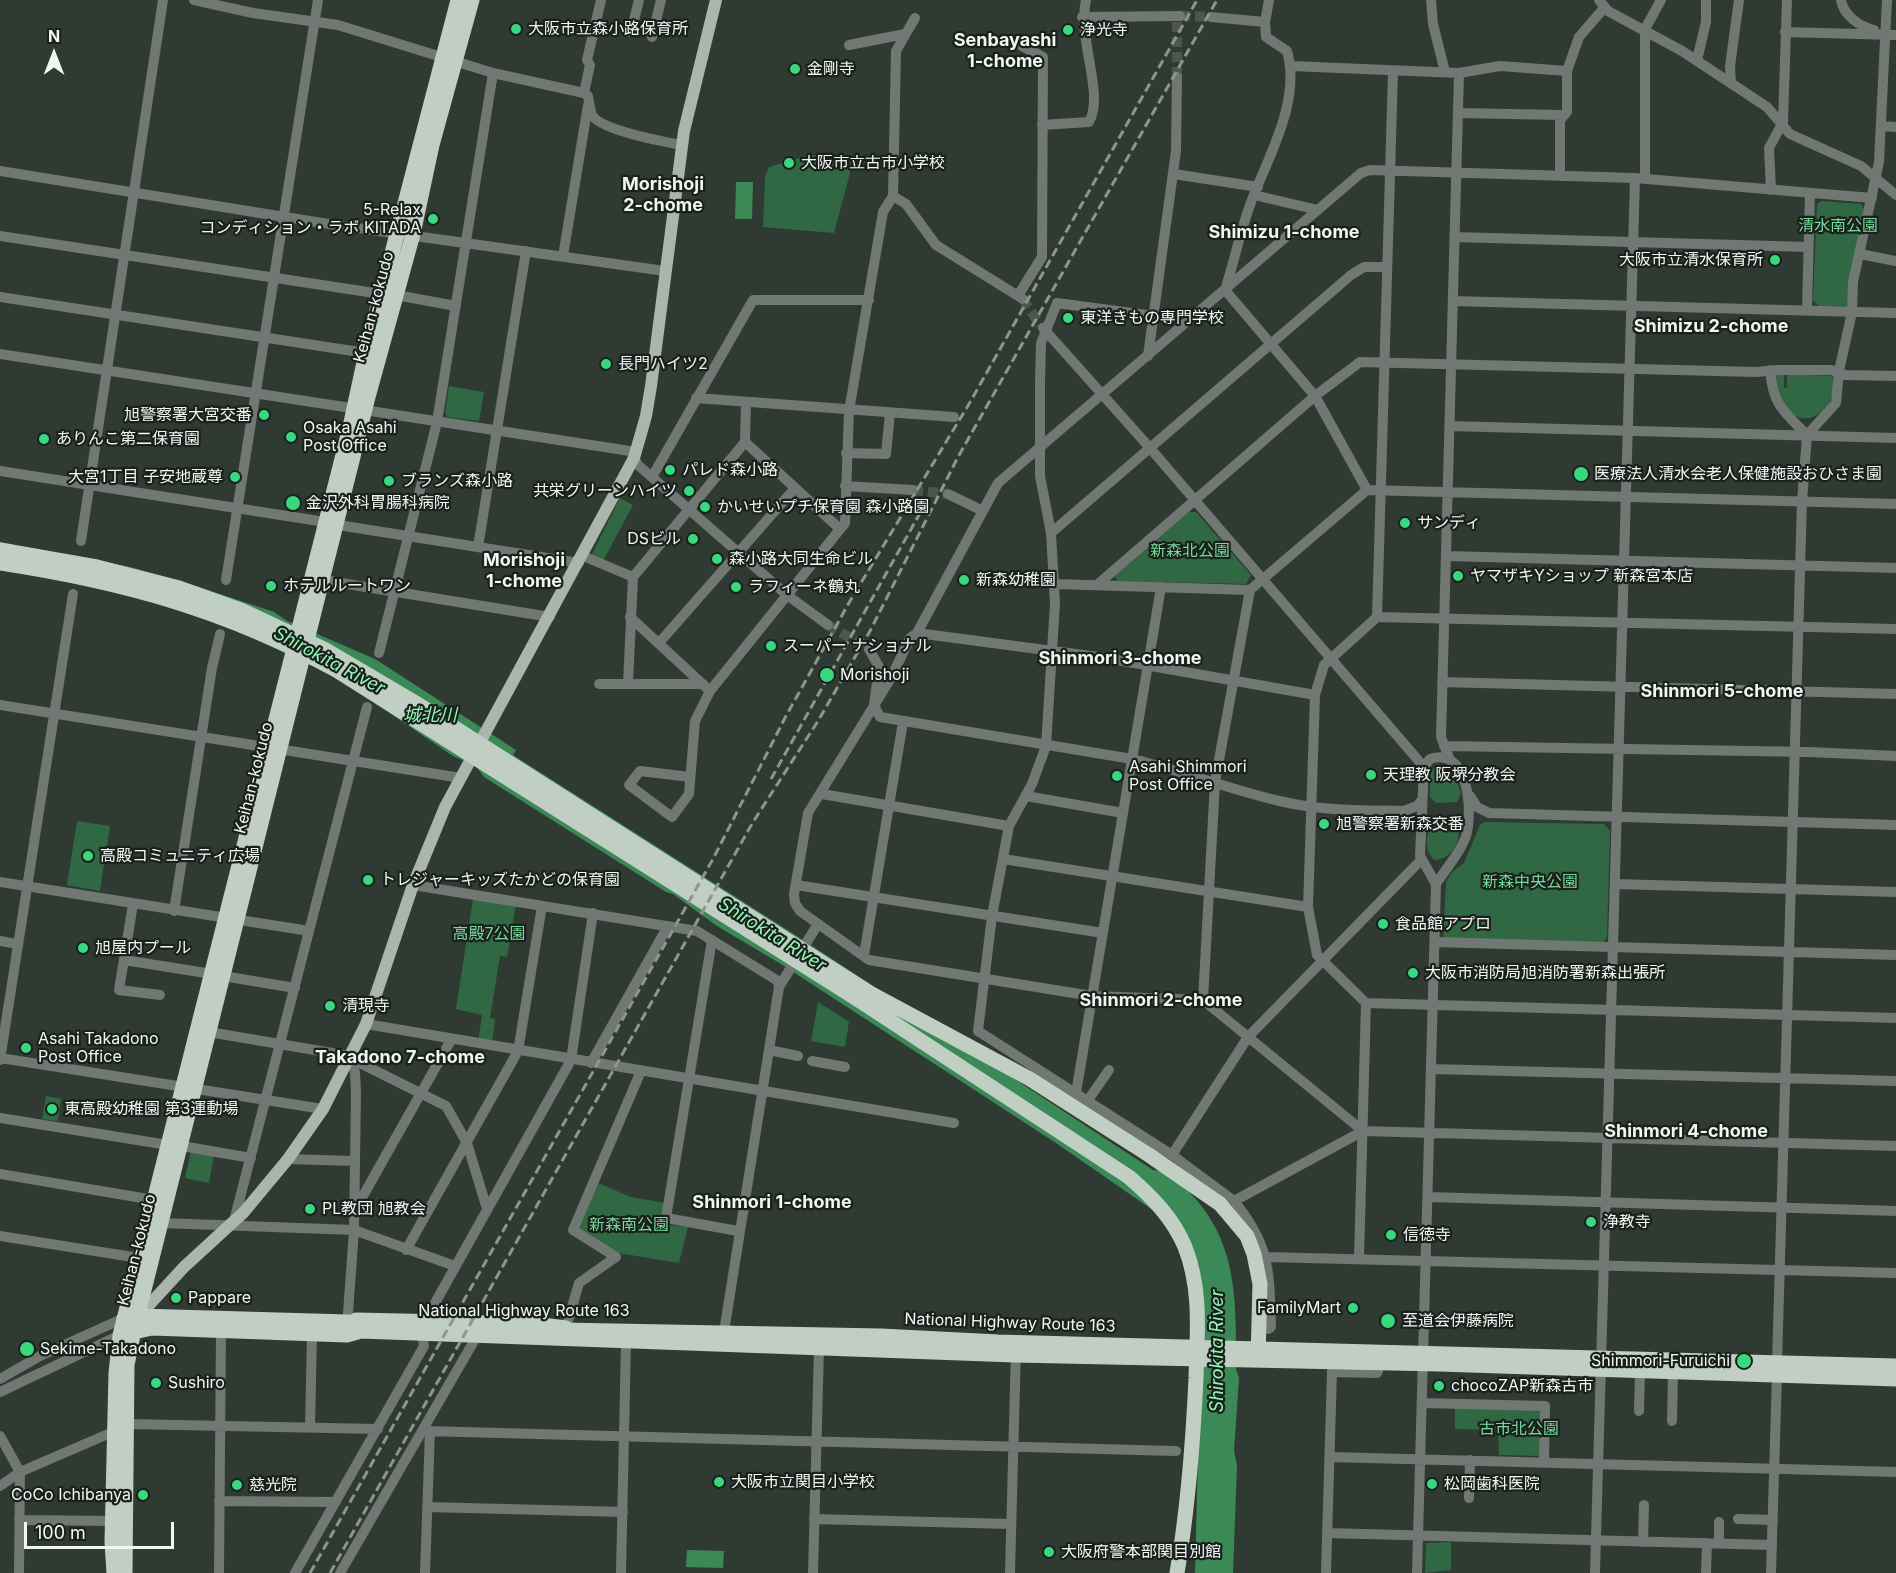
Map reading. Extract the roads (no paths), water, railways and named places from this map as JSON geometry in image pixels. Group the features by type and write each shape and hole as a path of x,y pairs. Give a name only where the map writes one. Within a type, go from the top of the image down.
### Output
{"highway":[{"name":"Keihan-kokudo","path":"129,1325 162,1223 175,1145 405,233 448,59 458,0"},
{"name":"Keihan-kokudo","path":"448,59 472,0"},
{"name":"Keihan-kokudo","path":"360,410 366,353 389,295"},
{"name":"Keihan-kokudo","path":"308,617 323,580 331,524"},
{"path":"0,550 156,581 241,610 299,636 411,700 870,993 1038,1084 1194,1184 1234,1218 1250,1243 1257,1265 1261,1298 1257,1347"},
{"path":"0,563 94,579 175,600 239,622 295,648 413,716 1119,1168 1151,1197 1176,1228 1194,1275 1198,1322 1192,1449 1177,1573"},
{"name":"Keihan-kokudo","path":"189,1089 209,1032 218,975"},
{"name":"Keihan-kokudo","path":"114,1573 114,1521 129,1325 139,1258 154,1200 175,1145"},
{"path":"566,1328 558,1325 361,1319 347,1328 360,1338 577,1344 588,1341"},
{"name":"National Highway Route 163","path":"129,1325 347,1328 361,1331 576,1338 588,1341 626,1342 723,1338 819,1348 1016,1348"},
{"name":"National Highway Route 163","path":"129,1325 152,1328 312,1334 361,1326 533,1331 566,1328 723,1338 1190,1352 1257,1347 1423,1358 1777,1369 1896,1379"},
{"name":"National Highway Route 163","path":"1257,1347 1381,1364 1423,1358"},
{"name":"National Highway Route 163","path":"1601,1364 1640,1371 1673,1372 1896,1366"},
{"name":"Keihan-kokudo","path":"121,1428 125,1573"}],"main road":[{"path":"129,1325 184,1267 231,1224 288,1159 322,1109 350,1059 366,1024 413,885 445,807 581,560 634,458 651,386 682,145 716,0"}],"street":[{"path":"81,541 163,0"},
{"path":"194,0 253,13 315,20 363,32 494,73 586,96"},
{"path":"226,580 318,0"},
{"path":"563,256 590,64 587,60 601,0"},
{"path":"631,32 639,0"},
{"path":"652,37 660,0"},
{"path":"1042,125 1089,122 1092,117 1094,87 1082,17 1086,0"},
{"path":"1225,290 1256,191 1281,134 1292,66 1287,51 1266,37 1265,22 1269,0"},
{"path":"1431,0 1433,24 1445,72"},
{"path":"1595,1573 1633,242 1640,178 1645,29 1661,0"},
{"path":"1697,60 1706,22 1706,0"},
{"path":"1731,83 1730,66 1739,0"},
{"path":"1771,190 1769,148 1783,122 1787,0"},
{"path":"1841,0 1843,8 1852,19 1864,27 1891,34"},
{"path":"1771,1573 1794,751 1802,565 1802,502 1807,435 1836,403 1839,371 1852,312 1853,282 1872,198 1891,34 1887,0"},
{"path":"1560,176 1560,120 1567,112 1567,71 1579,37 1605,4 1697,60 1767,107 1783,122 1790,134 1861,166 1896,195"},
{"path":"1082,17 1178,17"},
{"path":"1211,17 1265,22"},
{"path":"690,777 639,771 628,785 672,817 689,794 695,721 707,687 787,595 844,523 849,411 883,212 893,196 896,51 915,18"},
{"path":"1785,32 1891,34"},
{"path":"849,45 905,34"},
{"path":"893,196 906,204 936,245 1021,296 1042,257 1043,57 1022,46"},
{"path":"1292,66 1393,72 1459,73 1500,66 1567,71"},
{"path":"1377,617 1393,72"},
{"path":"379,652 438,422 494,73"},
{"path":"1459,73 1442,741 1450,760 1462,774 1468,793 1477,807 1489,813 1896,825"},
{"path":"1148,356 1174,174 1176,76"},
{"path":"586,96 592,115 597,120 633,134 682,145"},
{"path":"1458,112 1563,115"},
{"path":"1881,126 1896,127"},
{"path":"0,171 284,216 665,271"},
{"path":"1363,1131 1203,1000 1092,996 869,960 797,907 796,885 808,813 822,794 874,705 910,638 917,633 998,483 1040,450 1361,173 1389,171 1640,178 1872,198"},
{"path":"1174,174 1256,191 1318,210"},
{"path":"1807,310 1810,193"},
{"path":"0,236 456,306"},
{"path":"1455,237 1808,247"},
{"path":"478,547 526,251"},
{"path":"1860,254 1896,261"},
{"path":"1051,533 1359,268 1387,267"},
{"path":"1225,290 1315,396 1367,490"},
{"path":"0,297 366,353"},
{"path":"652,477 753,300 868,300"},
{"path":"1453,301 1896,313"},
{"path":"1154,316 1057,303 1042,328 1040,476 1051,533 1055,584 1046,746 1026,796 1009,826 992,916 978,1031 1172,1155 1234,1201 1251,1223 1267,1257 1271,1327 1257,1347"},
{"path":"1042,328 1150,448 1330,658 1427,763"},
{"path":"0,354 630,451 652,477 787,595 828,625"},
{"path":"1097,585 1315,396 1355,364 1365,361 1756,372 1770,370 1839,371 1845,375 1896,376"},
{"path":"1770,370 1772,392 1779,408 1807,435"},
{"path":"696,398 954,417"},
{"path":"628,684 633,577 745,442 746,402"},
{"path":"846,453 886,454 890,413"},
{"path":"1450,426 1896,438"},
{"path":"745,442 840,529"},
{"path":"0,471 409,537 581,560 633,577"},
{"path":"845,486 913,490"},
{"path":"659,643 795,488"},
{"path":"1203,1000 1215,782 1250,590 1367,490 1896,504"},
{"path":"948,494 983,511"},
{"path":"1446,556 1896,568"},
{"path":"323,580 550,616"},
{"path":"1055,584 1250,590"},
{"path":"1076,1093 1161,587"},
{"path":"73,594 0,1059 322,1109"},
{"path":"630,617 707,687"},
{"path":"1896,629 1622,625 1377,617 1324,665 1315,695 1308,907 1317,955 1366,1003 1896,1018"},
{"path":"917,633 1148,665 1315,695"},
{"path":"174,911 220,634"},
{"path":"869,649 879,667 874,705 880,717 1132,759 1283,802 1312,807 1404,811 1417,806 1422,800"},
{"path":"1442,682 1896,694"},
{"path":"599,684 707,687"},
{"path":"0,705 461,776"},
{"path":"231,1224 266,1101 367,706"},
{"path":"864,955 903,722"},
{"path":"1437,884 1424,864 1422,800 1427,763 1442,741"},
{"path":"1442,741 1618,750 1794,751 1896,756"},
{"path":"1427,763 1440,757 1450,760"},
{"path":"1417,1573 1437,884 1461,847 1468,826 1468,793"},
{"path":"822,794 1009,826"},
{"path":"1026,796 1123,813"},
{"path":"1468,826 1489,813"},
{"path":"1003,859 1308,907"},
{"path":"1172,1155 1248,1037 1322,961 1424,864 1447,866"},
{"path":"0,882 309,931"},
{"path":"1615,884 1896,892"},
{"path":"413,885 697,931 782,983"},
{"path":"796,885 1103,933"},
{"path":"133,904 119,990 160,995"},
{"path":"406,1250 518,1051 542,906"},
{"path":"429,1322 430,1312 571,1060 593,913"},
{"path":"723,1338 738,1231 782,983 818,924"},
{"path":"591,1063 668,926"},
{"path":"712,940 666,1218 738,1231"},
{"path":"0,941 17,944"},
{"path":"1435,942 1896,955"},
{"path":"124,960 295,988"},
{"path":"1359,1258 1366,1003"},
{"path":"366,1024 954,1123"},
{"path":"209,1032 344,1055 446,1106 466,1143 487,1209"},
{"path":"355,1210 451,1040"},
{"path":"769,1050 798,1056"},
{"path":"347,1328 355,1210 355,1072 350,1059"},
{"path":"812,1061 845,1067"},
{"path":"1431,1069 1896,1082"},
{"path":"1088,1100 1109,1070"},
{"path":"566,1328 579,1283 616,1257 573,1230 641,1071"},
{"path":"0,1118 251,1158"},
{"path":"1234,1201 1363,1131 1896,1146"},
{"path":"288,1159 354,1161"},
{"path":"0,1174 154,1200"},
{"path":"1428,1197 1896,1211"},
{"path":"162,1223 354,1230 455,1266"},
{"path":"0,1236 139,1258"},
{"path":"1267,1257 1896,1273"},
{"path":"0,1378 40,1356 129,1325"},
{"path":"0,1392 129,1325"},
{"path":"219,1573 221,1330"},
{"path":"310,1427 312,1334"},
{"path":"295,1573 424,1346 423,1340"},
{"path":"340,1573 427,1431 474,1341"},
{"path":"621,1573 626,1342"},
{"path":"813,1573 819,1348"},
{"path":"1010,1573 1016,1348"},
{"path":"1326,1573 1332,1371 1377,1373 1381,1364"},
{"path":"1638,1411 1640,1371"},
{"path":"1672,1421 1673,1372"},
{"path":"1422,1403 1545,1406 1544,1462"},
{"path":"0,1486 20,1472 121,1428 220,1425 378,1429"},
{"path":"427,1431 1176,1451"},
{"path":"425,1573 427,1431"},
{"path":"0,1436 20,1472 19,1573"},
{"path":"1330,1457 1896,1472"},
{"path":"1469,1498 1470,1460"},
{"path":"219,1502 334,1502"},
{"path":"1643,1542 1644,1505"},
{"path":"427,1508 623,1512"},
{"path":"814,1519 1011,1524"},
{"path":"1738,1519 1773,1520"},
{"path":"19,1520 114,1521"},
{"path":"1719,1522 1719,1544"},
{"path":"1327,1533 1772,1545"},
{"path":"1706,1573 1707,1544"}],"water":[{"path":"736,182 753,182 752,219 735,219"},
{"name":"城北川","path":"0,542 130,567 181,581 274,612 287,621 375,659 516,750 513,755 800,938 1153,1170 1169,1175 1179,1182 1207,1213 1218,1233 1232,1276 1236,1322 1236,1369 1239,1378 1234,1451 1237,1466 1233,1573 1195,1573 1202,1292 1167,1220 1056,1143 781,964 717,926 673,894 666,892 484,777 476,766 453,756 335,676 233,629 116,589 0,570"},
{"path":"687,1550 724,1551 723,1568 686,1567"}],"tunnel":[{"path":"1180,16 1211,17"},
{"path":"1177,21 1177,77"},
{"path":"1023,299 1040,325"},
{"path":"913,490 948,494"},
{"path":"828,625 869,649"}],"railway":[{"path":"310,1573 713,859 786,716 850,601 969,404 1197,0"},
{"path":"330,1573 753,822 818,721 870,631 958,457 1217,0"},
{"path":"771,779 924,506"}],"place":[{"name":"大阪市立森小路保育所","path":"516,29"},
{"name":"浄光寺","path":"1068,30"},
{"name":"金剛寺","path":"795,69"},
{"name":"大阪市立古市小学校","path":"789,163"},
{"name":"5-Relax コンディション・ラボ KITADA","path":"433,219"},
{"name":"大阪市立清水保育所","path":"1775,260"},
{"name":"東洋きもの専門学校","path":"1068,318"},
{"name":"長門ハイツ2","path":"606,364"},
{"name":"旭警察署大宮交番","path":"264,415"},
{"name":"Osaka Asahi Post Office","path":"291,437"},
{"name":"ありんこ第二保育園","path":"44,439"},
{"name":"パレド森小路","path":"670,470"},
{"name":"医療法人清水会老人保健施設おひさま園","path":"1581,474"},
{"name":"大宮1丁目 子安地蔵尊","path":"235,477"},
{"name":"ブランズ森小路","path":"389,481"},
{"name":"共栄グリーンハイツ","path":"689,491"},
{"name":"金沢外科胃腸科病院","path":"293,503"},
{"name":"かいせいプチ保育園 森小路園","path":"705,507"},
{"name":"サンディ","path":"1405,523"},
{"name":"DSビル","path":"693,539"},
{"name":"森小路大同生命ビル","path":"717,559"},
{"name":"ヤマザキYショップ 新森宮本店","path":"1458,576"},
{"name":"新森幼稚園","path":"964,580"},
{"name":"ホテルルートワン","path":"271,586"},
{"name":"ラフィーネ鶴丸","path":"736,587"},
{"name":"スーパー ナショナル","path":"771,646"},
{"name":"Morishoji","path":"827,675"},
{"name":"天理教 阪堺分教会","path":"1371,775"},
{"name":"Asahi Shimmori Post Office","path":"1117,776"},
{"name":"旭警察署新森交番","path":"1324,824"},
{"name":"高殿コミュニティ広場","path":"88,856"},
{"name":"トレジャーキッズたかどの保育園","path":"368,880"},
{"name":"食品館アプロ","path":"1383,924"},
{"name":"旭屋内プール","path":"83,948"},
{"name":"大阪市消防局旭消防署新森出張所","path":"1413,973"},
{"name":"清現寺","path":"330,1006"},
{"name":"Asahi Takadono Post Office","path":"26,1048"},
{"name":"東高殿幼稚園 第3運動場","path":"52,1109"},
{"name":"PL教団 旭教会","path":"310,1209"},
{"name":"浄教寺","path":"1591,1222"},
{"name":"信徳寺","path":"1391,1235"},
{"name":"Pappare","path":"176,1298"},
{"name":"FamilyMart","path":"1353,1308"},
{"name":"至道会伊藤病院","path":"1388,1321"},
{"name":"Sekime-Takadono","path":"27,1349"},
{"name":"Shimmori-Furuichi","path":"1744,1361"},
{"name":"Sushiro","path":"156,1383"},
{"name":"chocoZAP新森古市","path":"1439,1386"},
{"name":"大阪市立関目小学校","path":"719,1482"},
{"name":"松岡歯科医院","path":"1432,1484"},
{"name":"慈光院","path":"237,1485"},
{"name":"CoCo Ichibanya","path":"143,1495"},
{"name":"大阪府警本部関目別館","path":"1049,1552"}],"district":[{"name":"Senbayashi 1-chome","path":"1005,51"},
{"name":"Morishoji 2-chome","path":"663,195"},
{"name":"Shimizu 1-chome","path":"1284,233"},
{"name":"Shimizu 2-chome","path":"1711,327"},
{"name":"Morishoji 1-chome","path":"524,571"},
{"name":"Shinmori 3-chome","path":"1120,659"},
{"name":"Shinmori 5-chome","path":"1722,692"},
{"name":"Shinmori 2-chome","path":"1161,1001"},
{"name":"Takadono 7-chome","path":"400,1058"},
{"name":"Shinmori 4-chome","path":"1686,1132"},
{"name":"Shinmori 1-chome","path":"772,1203"}],"park label":[{"name":"清水南公園","path":"1838,226"},
{"name":"新森北公園","path":"1190,551"},
{"name":"新森中央公園","path":"1530,882"},
{"name":"高殿7公園","path":"489,934"},
{"name":"新森南公園","path":"629,1225"},
{"name":"古市北公園","path":"1519,1429"}],"water label":[{"name":"Shirokita River","path":"329,661"},
{"name":"Shirokita River","path":"772,935"},
{"name":"Shirokita River","path":"1218,1351"}]}
